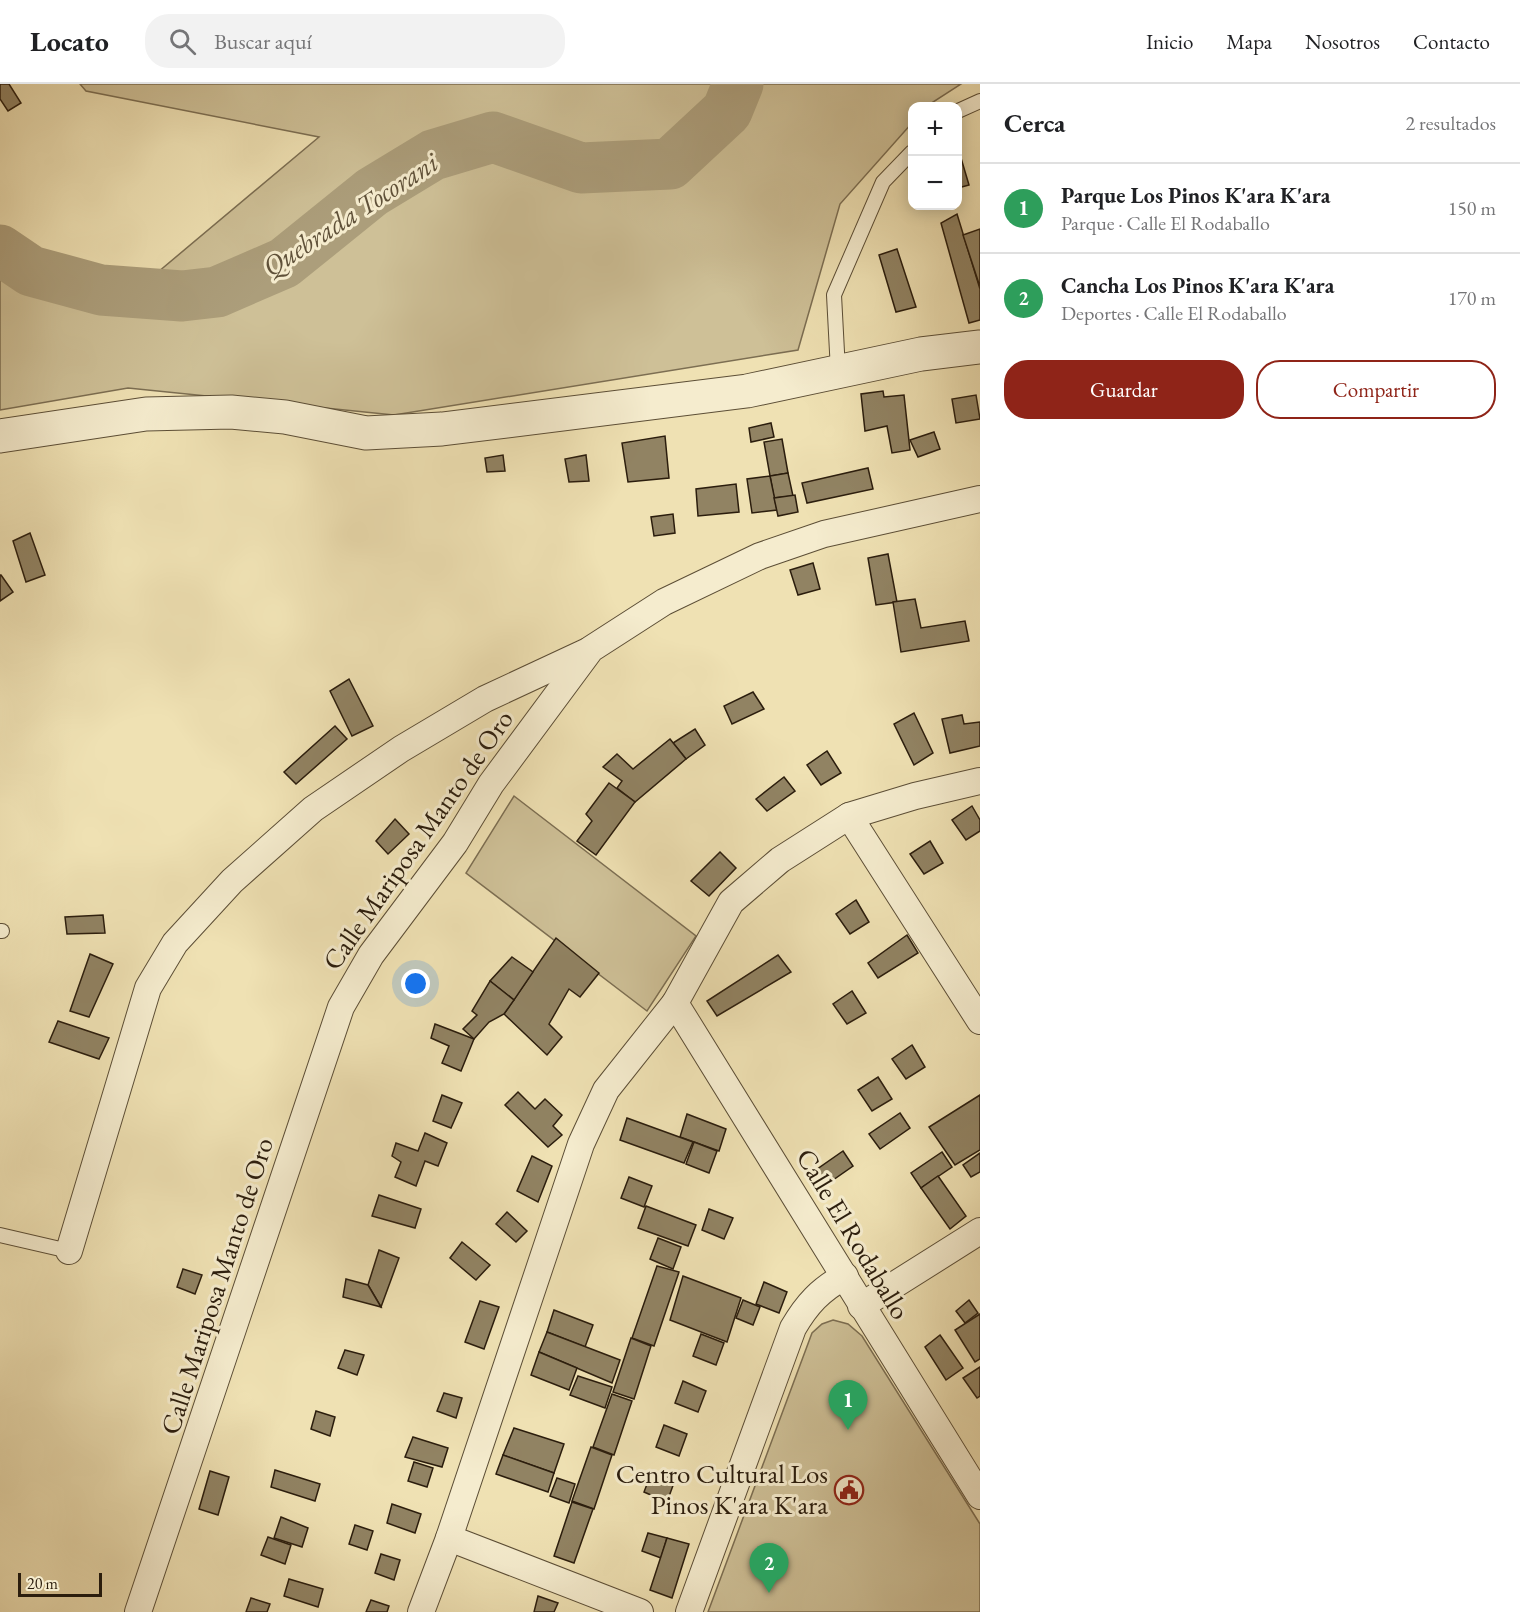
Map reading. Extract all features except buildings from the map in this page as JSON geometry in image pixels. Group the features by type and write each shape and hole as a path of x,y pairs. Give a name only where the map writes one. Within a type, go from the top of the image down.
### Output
{"street":[{"path":"0,436 146,414 221,412 285,417 366,432 442,429 747,391 921,354 980,347"},
{"name":"Calle Mariposa Manto de Oro","path":"138,1612 341,1007 371,955 455,843 491,784 591,649 664,602 760,556 824,534 980,499"},
{"path":"69,1251 148,988 175,943 232,881 314,809 401,749 485,699 591,649"},
{"path":"421,1612 449,1538 580,1144 606,1090 675,1003 731,902 780,860 849,816 915,795 980,781"},
{"path":"849,816 980,1021"},
{"name":"Calle El Rodaballo","path":"675,1003 980,1496"},
{"path":"861,1306 980,1231"},
{"path":"689,1612 793,1328 805,1306 822,1289 845,1276"},
{"path":"449,1538 640,1612"}],"lane":[{"path":"962,109 980,101"},
{"path":"838,371 834,295 883,182 908,156"},
{"path":"0,1235 69,1251"}],"shaded area":[{"path":"80,84 961,84 933,102 908,102 908,128 840,204 798,350 394,415 128,388 0,410 0,243 7,248 77,267 158,272 319,137 86,91"},
{"path":"514,796 696,936 647,1011 466,873"},
{"path":"833,1320 848,1324 862,1336 980,1524 980,1612 708,1612 812,1333 822,1324"}],"waterway":[{"name":"Quebrada Tocorani","path":"0,250 31,271 101,290 182,296 217,292 284,263 372,192 433,155 493,137 581,168 670,164 727,111 738,84"}],"place":[{"name":"Parque Los Pinos K'ara K'ara","path":"848,1430"},
{"name":"Centro Cultural Los Pinos K'ara K'ara","path":"849,1490"},
{"name":"Cancha Los Pinos K'ara K'ara","path":"769,1593"}]}
